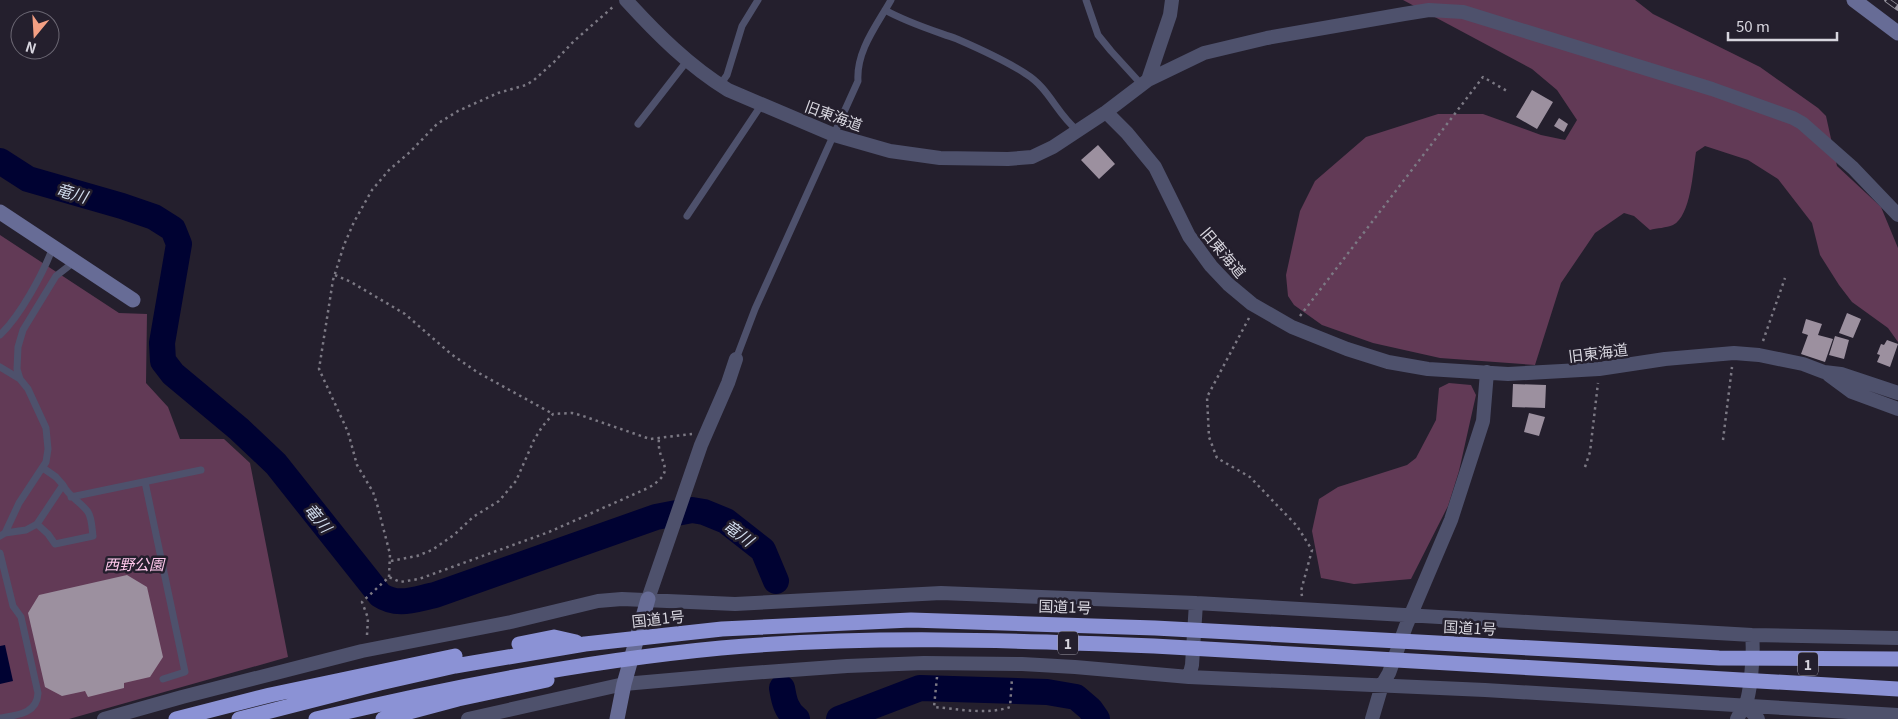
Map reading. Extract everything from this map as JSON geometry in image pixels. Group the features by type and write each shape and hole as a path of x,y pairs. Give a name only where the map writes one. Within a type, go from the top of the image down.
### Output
{"highway":[{"name":"国道1号","path":"239,719 446,668 586,644 776,625 911,620 970,620 1155,628 1719,658 1898,659"},
{"path":"176,719 324,683 507,646 554,638 586,644"},
{"name":"1","path":"316,719 462,685 585,665 722,648 846,640 976,640 1164,647 1898,688"},
{"name":"1","path":"1719,658 1898,667"},
{"path":"383,719 458,699 572,675 585,665"},
{"name":"1","path":"1826,684 1898,684"}],"street":[{"path":"1145,83 1170,15 1172,0"},
{"path":"1854,0 1898,33"},
{"name":"旧東海道","path":"620,3 687,61 720,85 834,135 890,151 932,157 1008,159 1038,155 1106,112 1127,133 1155,167 1189,236 1228,284 1252,304 1292,327 1347,349 1388,362 1428,370 1528,374 1599,369 1665,359 1734,354 1759,355 1803,364 1824,372 1841,374 1898,393"},
{"path":"1106,112 1145,83 1204,52 1268,38 1429,10 1463,12 1712,89 1793,118 1802,123 1852,168 1898,214"},
{"path":"0,212 133,300"},
{"path":"617,719 641,622 664,550 682,496 736,359"},
{"path":"1372,719 1408,621 1451,520 1483,421 1487,372"},
{"path":"1824,372 1852,392 1898,409"},
{"path":"104,719 362,651 512,622 598,601 622,599 735,604 941,593 1196,609 1304,610 1408,621 1753,640 1898,638"},
{"path":"1190,671 1196,609"},
{"path":"1736,719 1747,700 1753,640"},
{"path":"468,719 625,681 924,663 1030,664 1386,679 1747,700 1898,715"},
{"path":"1747,700 1758,719"}],"lane":[{"path":"720,85 727,74 742,26 758,0"},
{"path":"736,359 755,309 858,81 857,68 870,34 891,0"},
{"path":"1086,0 1098,35 1111,52 1145,83"},
{"path":"886,10 920,27 986,52 1025,73 1049,96 1066,122 1077,130"},
{"path":"638,124 687,61"},
{"path":"687,216 762,104"},
{"path":"0,335 17,313 45,268 53,247"},
{"path":"20,379 17,356 23,330 56,276 74,262"},
{"path":"0,367 20,379 28,389 46,428 48,449 43,468 19,503 3,534"},
{"path":"37,524 55,544 93,536 89,514 68,494 56,477 43,468"},
{"path":"71,497 201,470"},
{"path":"145,482 185,672 163,679"},
{"path":"3,534 26,530 37,524 63,485"},
{"path":"0,553 13,606 21,617 38,693 38,701 29,711 0,718"}],"path":[{"path":"362,651 368,632 368,618 362,602 388,579 391,561 373,492 357,464 348,432 319,369 335,275 351,230 372,190 389,170 410,152 437,124 458,110 534,80 574,41 620,3"},
{"path":"1292,327 1483,77 1507,91"},
{"path":"335,275 351,282 405,314 451,354 477,372 553,414 572,413 580,415 650,439 706,434"},
{"path":"1759,355 1785,278"},
{"path":"1252,304 1252,313 1207,397 1208,437 1217,458 1250,478 1297,526 1312,550 1301,591 1304,610"},
{"path":"1723,440 1734,354"},
{"path":"1585,466 1590,452 1599,369"},
{"path":"391,561 417,556 432,550 454,535 473,518 499,501 516,481 534,440 542,426 553,414"},
{"path":"388,579 400,582 419,579 549,532 648,488 660,480 664,474 665,468 659,439"},
{"path":"366,599 383,584"},
{"path":"934,707 1002,710 1010,707 1012,675"}],"green space":[{"path":"1403,0 1635,0 1653,14 1760,67 1818,108 1826,116 1837,166 1881,207 1898,248 1898,342 1888,328 1852,302 1839,285 1820,255 1812,223 1778,179 1748,160 1705,146 1696,152 1687,203 1679,220 1673,225 1650,230 1634,216 1624,213 1595,233 1561,283 1535,365 1440,358 1373,343 1322,325 1294,305 1288,296 1286,275 1300,211 1315,181 1366,137 1438,114 1483,114 1541,135 1565,140 1577,120 1557,90 1532,69"},
{"name":"西野公園","path":"0,235 119,313 147,314 146,383 168,407 180,439 224,439 250,463 288,657 69,719 0,719"},
{"path":"1449,383 1471,385 1476,395 1459,471 1448,506 1411,579 1354,584 1321,578 1312,531 1319,499 1338,487 1407,465 1416,458 1436,420 1439,388"}],"shaded area":[{"path":"5,645 13,681 0,684 0,646"}],"building":[{"path":"1532,90 1553,102 1537,129 1516,117"},
{"path":"1559,118 1568,124 1564,132 1554,126"},
{"path":"1098,145 1115,164 1099,179 1081,160"},
{"path":"1847,313 1861,319 1853,338 1839,333"},
{"path":"1806,319 1822,324 1818,335 1833,339 1825,362 1801,354 1808,335 1802,333"},
{"path":"1835,336 1849,340 1844,359 1829,355"},
{"path":"1887,340 1898,344 1890,367 1877,362 1880,355 1877,354 1881,344 1884,345"},
{"path":"1513,384 1546,385 1545,408 1512,407"},
{"path":"1529,413 1545,417 1539,436 1524,432"},
{"path":"127,575 147,587 163,657 150,677 124,683 124,688 88,697 85,691 62,696 45,687 28,613 39,595"}],"waterway":[{"name":"竜川","path":"0,161 28,179 154,217 173,229 179,244 162,343 163,361 173,374 239,429 276,464 380,595 387,599 393,601 414,600 435,595 656,517 692,510 704,512 726,521 763,550 776,581"},
{"name":"竜川","path":"782,688 788,709 797,719"},
{"name":"竜川","path":"839,719 920,688 1047,692 1076,697 1090,709 1097,719"}],"railway":[{"path":"1887,0 1898,8"}]}
